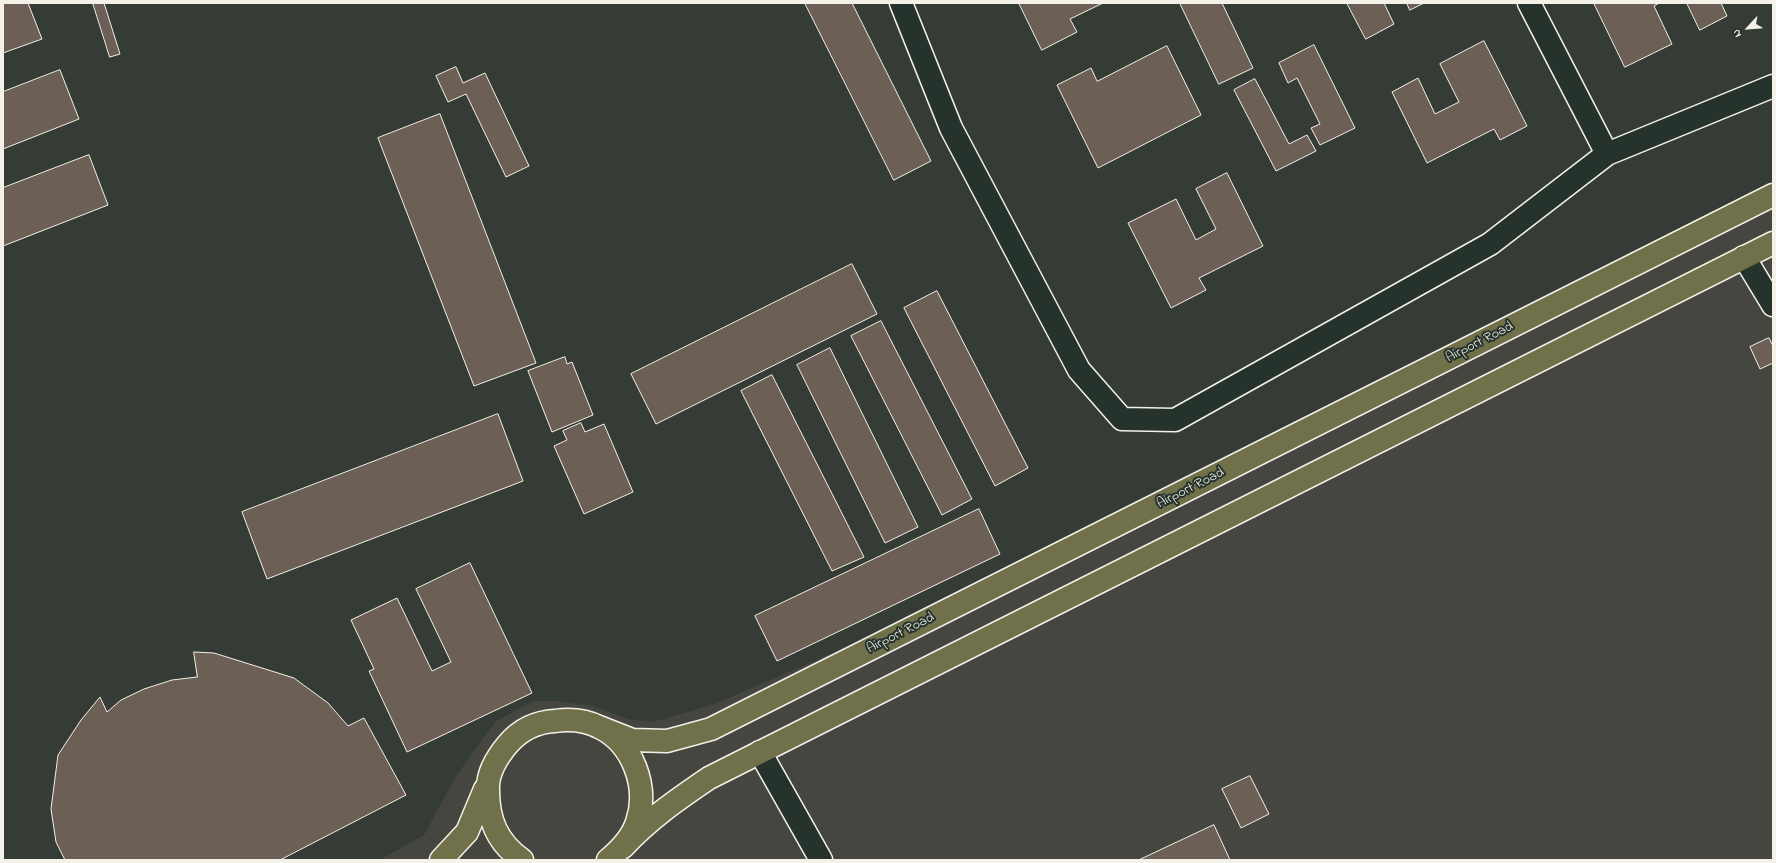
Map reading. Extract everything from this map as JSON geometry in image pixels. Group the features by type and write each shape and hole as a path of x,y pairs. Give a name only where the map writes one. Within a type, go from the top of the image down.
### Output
{"main road":[{"name":"Airport Road","path":"488,784 497,757 516,735 542,722 571,719 599,727 632,740 667,741 712,729 1773,195"},
{"path":"615,853 642,826 676,800 709,778 1773,243"},
{"path":"599,727 621,744 636,767 642,795 637,823 615,853"},
{"path":"441,860 467,832 488,784"},
{"path":"488,784 488,809 496,832 511,852 522,860"}],"lane":[{"path":"902,3 951,128 1046,308 1079,370 1122,419 1175,420 1490,244 1607,154 1773,86"},
{"path":"1529,3 1607,154"},
{"path":"1744,257 1773,305"},
{"path":"760,752 821,860"}],"shaded area":[{"path":"1773,182 1773,860 379,860 424,835 456,776 496,721 533,701 558,701 593,706 628,719 653,722 715,704 853,644"}],"building":[{"path":"3,3 28,3 42,39 3,53"},
{"path":"93,3 104,3 120,54 110,57"},
{"path":"805,3 852,3 931,161 894,180"},
{"path":"1019,3 1103,3 1070,19 1077,32 1042,50"},
{"path":"1180,3 1222,3 1253,68 1219,84"},
{"path":"1347,3 1384,3 1394,24 1366,39"},
{"path":"1407,3 1424,3 1410,10"},
{"path":"1594,3 1659,3 1654,6 1672,44 1625,67"},
{"path":"1687,3 1721,3 1727,16 1700,30"},
{"path":"1484,41 1527,126 1500,140 1494,129 1427,163 1392,92 1418,78 1435,114 1459,102 1440,64"},
{"path":"1314,45 1355,128 1320,145 1311,128 1320,124 1297,78 1288,83 1279,63"},
{"path":"1167,46 1201,115 1098,168 1057,85 1091,68 1097,81"},
{"path":"456,67 463,83 485,73 529,166 506,177 466,94 448,102 436,76"},
{"path":"60,70 79,119 3,149 3,92"},
{"path":"1255,79 1289,144 1307,135 1316,151 1276,171 1234,90"},
{"path":"440,114 536,363 474,386 378,138"},
{"path":"89,155 108,205 3,246 3,188"},
{"path":"1227,173 1263,246 1199,278 1206,290 1171,308 1128,223 1176,199 1196,240 1216,229 1196,189"},
{"path":"852,264 877,314 656,424 631,374"},
{"path":"937,291 1028,468 995,486 904,308"},
{"path":"881,321 972,499 942,515 851,336"},
{"path":"1769,338 1773,346 1773,363 1760,369 1750,347"},
{"path":"830,348 918,527 885,543 797,365"},
{"path":"565,357 567,364 572,362 593,415 552,432 528,371"},
{"path":"772,375 864,557 832,571 741,391"},
{"path":"498,414 523,481 267,579 242,512"},
{"path":"581,423 585,432 604,424 633,492 584,514 554,446 567,440 563,431"},
{"path":"979,509 1000,554 777,661 755,616"},
{"path":"470,563 532,693 407,752 369,671 374,669 351,620 397,598 432,671 451,662 416,589"},
{"path":"194,652 214,653 294,678 328,703 348,726 364,718 406,795 280,860 65,860 56,842 51,809 58,755 81,720 100,697 107,712 121,700 144,689 172,680 197,677"},
{"path":"1250,776 1269,814 1241,828 1222,789"},
{"path":"1214,825 1230,860 1139,860"}]}
